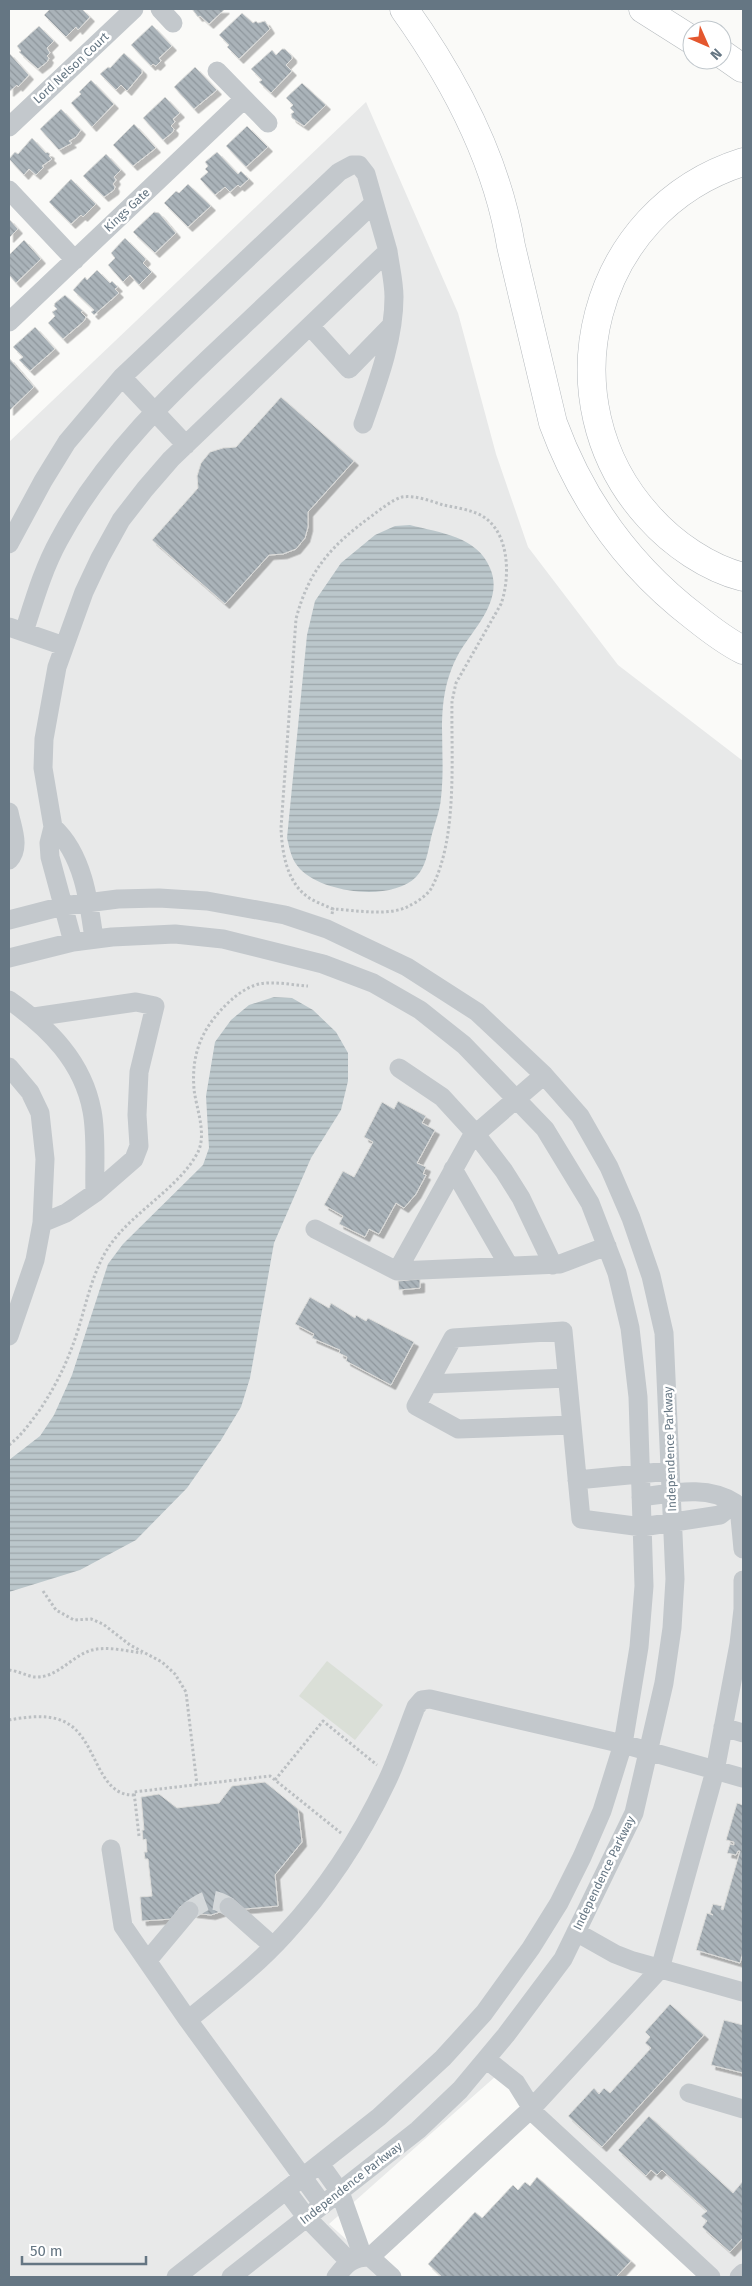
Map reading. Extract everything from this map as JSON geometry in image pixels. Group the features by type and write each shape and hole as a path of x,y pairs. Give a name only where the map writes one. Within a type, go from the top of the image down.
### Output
{"highway":[{"path":"404,9 421,32 447,77 486,153 506,218 553,423 562,447 586,496 608,530 655,584 706,626 743,650"},
{"path":"642,9 682,34"},
{"path":"659,9 682,26"},
{"path":"743,162 706,176 685,190 656,214 640,231 618,264 606,289 592,347 591,378 600,432 609,458 634,500 656,525 675,542 714,565 743,577"}],"street":[{"name":"Lord Nelson Court","path":"9,127 134,9"},
{"path":"160,9 173,23"},
{"path":"217,71 268,123"},
{"name":"Kings Gate","path":"11,314 74,260 244,99"},
{"path":"9,544 43,481 67,442 122,377 339,172 352,164 359,165 366,174 388,251 394,297 384,362 363,424"},
{"path":"9,190 74,260"},
{"path":"64,646 16,629 58,541 81,502 112,459 154,411 210,356 374,204"},
{"path":"73,942 50,857 49,843 53,827 43,768 44,739 58,667 84,592 121,520 145,489 186,445 388,251"},
{"path":"310,326 349,368 390,327"},
{"path":"122,377 186,445"},
{"path":"9,812 16,846 9,860"},
{"path":"53,827 66,839 71,848 89,902 94,939"},
{"name":"Independence Parkway","path":"9,920 64,906 89,902 159,898 206,901 285,915 327,929 406,967 477,1012 544,1075 580,1116 608,1167 631,1218 651,1276 664,1333 675,1579 672,1628 664,1683 634,1813 563,1959 460,2090 418,2130 231,2277"},
{"path":"9,958 73,942 94,939 175,934 223,939 323,964 373,984 420,1010 464,1044 545,1129 590,1203 617,1273 630,1328 638,1397 644,1586 639,1647 623,1744 602,1811 582,1857 559,1902 531,1948 478,2019 432,2070 379,2117 176,2277"},
{"path":"9,1000 34,1017 60,1042 87,1089 92,1113 95,1193"},
{"path":"34,1017 136,1002 155,1006 140,1072 137,1115 138,1152 134,1159 95,1193 66,1213 42,1223"},
{"path":"9,1067 30,1092 40,1113 45,1159 42,1223 35,1260 9,1336"},
{"path":"399,1068 442,1097 476,1133 521,1198 553,1265"},
{"path":"396,1271 471,1138 544,1075"},
{"path":"453,1169 509,1266"},
{"path":"314,1229 396,1271 553,1265 606,1246"},
{"path":"572,1425 458,1429 416,1406 453,1338 563,1331 567,1378 572,1425 581,1519 642,1527 720,1515 735,1503"},
{"path":"429,1384 567,1378"},
{"path":"577,1480 670,1471"},
{"path":"641,1497 671,1493 711,1492 723,1496 739,1507 743,1549"},
{"path":"336,2277 361,2258 530,2109 660,1969 715,1771 739,1644 743,1580"},
{"path":"188,2020 256,1964 319,1892 353,1842 390,1775 416,1707 422,1700 430,1699 623,1744 743,1778"},
{"path":"723,1727 743,1733"},
{"path":"111,1849 123,1926 188,2020 323,2205"},
{"path":"230,1907 273,1946"},
{"path":"148,1960 189,1911"},
{"path":"576,1932 615,1954 660,1969 743,1992"},
{"path":"486,2058 516,2083 530,2109 711,2277"},
{"path":"689,2093 743,2109"},
{"path":"320,2164 340,2192 361,2258"},
{"path":"286,2190 307,2218 361,2258 392,2277"},
{"path":"739,2277 743,2273"}],"path":[{"path":"401,498 424,500 478,514 500,535 506,552 506,592 456,683 452,701 450,830 445,853 432,888 424,897 409,907 395,911 333,909 312,900 292,879 282,844 281,828 296,619 301,599 325,556 344,535 382,508 401,498"},
{"path":"327,929 333,909"},
{"path":"9,1445 29,1426 60,1379 78,1331 98,1265 111,1244 127,1226 186,1170 199,1151 201,1133 193,1069 202,1036 211,1020 245,989 258,984 274,983 308,986"},
{"path":"43,1591 56,1610 74,1620 92,1619 103,1624 130,1645 162,1662 174,1674 186,1692 197,1785"},
{"path":"9,1670 35,1677 49,1674 56,1672 74,1658 91,1650 104,1648 146,1654"},
{"path":"9,1720 49,1717 64,1721 80,1734 90,1747 109,1785 117,1792 134,1795"},
{"path":"275,1780 323,1721 390,1775"},
{"path":"139,1836 134,1792 270,1776 353,1842"}],"shaded area":[{"path":"366,102 458,313 496,454 528,547 618,665 743,761 743,2277 716,2277 496,2076 329,2224 388,2277 9,2277 9,442"},
{"path":"410,525 467,542 476,549 484,557 490,568 493,591 490,602 479,624 459,653 446,689 442,724 440,803 422,869 416,877 405,885 391,890 374,892 340,889 324,884 300,869 293,858 287,838 307,635 315,601 341,563 375,535 395,526"},
{"path":"274,997 292,998 313,1010 336,1032 348,1053 348,1081 341,1110 311,1158 274,1243 250,1378 241,1407 221,1440 187,1488 136,1540 80,1570 9,1592 9,1460 40,1436 54,1415 72,1375 108,1264 123,1244 203,1165 209,1148 206,1096 215,1042 231,1020 249,1005"},
{"path":"327,1661 383,1705 355,1740 299,1696"}],"building":[{"path":"50,9 82,9 90,17 78,30 76,27 66,37 44,15"},
{"path":"192,9 225,9 209,24 200,16 198,17"},
{"path":"242,13 253,23 265,21 270,29 239,59 227,47 229,45 219,35"},
{"path":"152,25 172,46 159,58 161,61 156,66 153,64 151,66 131,45"},
{"path":"39,26 54,41 47,48 50,53 47,56 49,58 47,62 38,69 19,52 21,51 17,46"},
{"path":"282,49 285,49 292,56 292,59 286,65 292,71 271,93 259,82 262,80 251,69 272,50 276,55"},
{"path":"9,53 29,75 18,87 17,85 9,92"},
{"path":"124,53 142,70 142,73 127,91 121,85 116,90 100,74 108,67 110,68"},
{"path":"195,67 217,90 194,109 174,87"},
{"path":"91,80 114,104 92,127 71,103 81,94 79,92"},
{"path":"302,83 326,105 304,126 292,118 291,114 294,112 290,108 293,105 286,98"},
{"path":"165,97 180,113 173,119 175,122 171,126 174,129 173,132 163,140 143,118"},
{"path":"61,109 81,130 76,137 69,141 72,143 59,150 40,129"},
{"path":"134,124 156,148 133,166 113,145"},
{"path":"247,126 268,147 246,167 226,146"},
{"path":"32,138 46,153 50,154 49,156 52,159 42,166 44,167 36,175 29,169 24,175 9,159 15,152 18,154"},
{"path":"217,152 238,174 241,171 249,179 240,187 238,185 230,192 225,187 215,195 200,179 208,172 205,169 208,166 205,162"},
{"path":"106,154 121,170 114,177 116,180 113,184 114,190 104,197 83,176"},
{"path":"71,179 96,204 83,217 81,215 71,224 49,202"},
{"path":"188,184 211,206 188,227 164,203 176,191 179,193"},
{"path":"154,212 159,213 176,233 155,253 133,232"},
{"path":"9,219 18,229 9,238"},
{"path":"125,238 145,258 146,260 143,263 152,272 139,285 130,275 123,282 108,265 115,258 111,253"},
{"path":"24,240 41,259 16,283 9,275 9,255"},
{"path":"97,270 110,283 112,281 118,287 115,289 119,293 94,315 91,312 94,310 73,290 85,277 87,280"},
{"path":"65,295 83,311 81,312 86,317 84,321 63,339 48,323 55,316 52,312 57,309 54,306 55,303"},
{"path":"35,327 55,349 30,371 19,360 23,357 13,347"},
{"path":"9,358 34,387 9,411"},
{"path":"281,397 354,461 308,512 308,527 305,538 296,549 283,554 269,555 225,604 152,540 198,488 197,476 201,463 210,452 236,447"},
{"path":"398,1101 426,1116 422,1123 435,1130 417,1163 426,1167 423,1174 426,1175 416,1194 404,1208 396,1203 379,1234 369,1229 365,1237 339,1224 343,1216 324,1205 343,1171 354,1177 373,1142 364,1137 382,1102 394,1109"},
{"path":"420,1279 420,1288 399,1290 398,1281"},
{"path":"310,1297 329,1308 331,1303 355,1318 356,1315 366,1321 368,1318 414,1342 391,1385 346,1361 347,1357 339,1353 340,1350 312,1338 314,1334 295,1324"},
{"path":"265,1782 298,1809 302,1842 275,1875 278,1906 223,1911 211,1915 193,1913 181,1906 171,1919 142,1921 140,1897 152,1896 148,1859 145,1859 144,1852 147,1852 146,1839 143,1840 141,1797 159,1794 177,1808 219,1803 232,1786"},
{"path":"737,1803 743,1805 743,1952 740,1963 696,1950 707,1913 713,1915 710,1913 713,1904 722,1906 721,1909 723,1910 740,1851 736,1855 727,1853 730,1844 734,1845 734,1842 726,1840"},
{"path":"670,2004 704,2035 602,2147 568,2116 594,2088 599,2094 604,2088 610,2093 651,2048 645,2043 650,2037 645,2032"},
{"path":"724,2020 743,2025 743,2073 711,2065"},
{"path":"649,2116 733,2193 743,2181 743,2238 730,2252 702,2227 707,2221 701,2216 707,2211 662,2170 657,2175 651,2170 646,2176 618,2150"},
{"path":"537,2177 631,2261 616,2277 442,2277 428,2264 475,2212 482,2218 513,2185 518,2190 525,2182 530,2186"}],"tunnel":[{"path":"189,1911 209,1900 217,1901 229,1907"}]}
